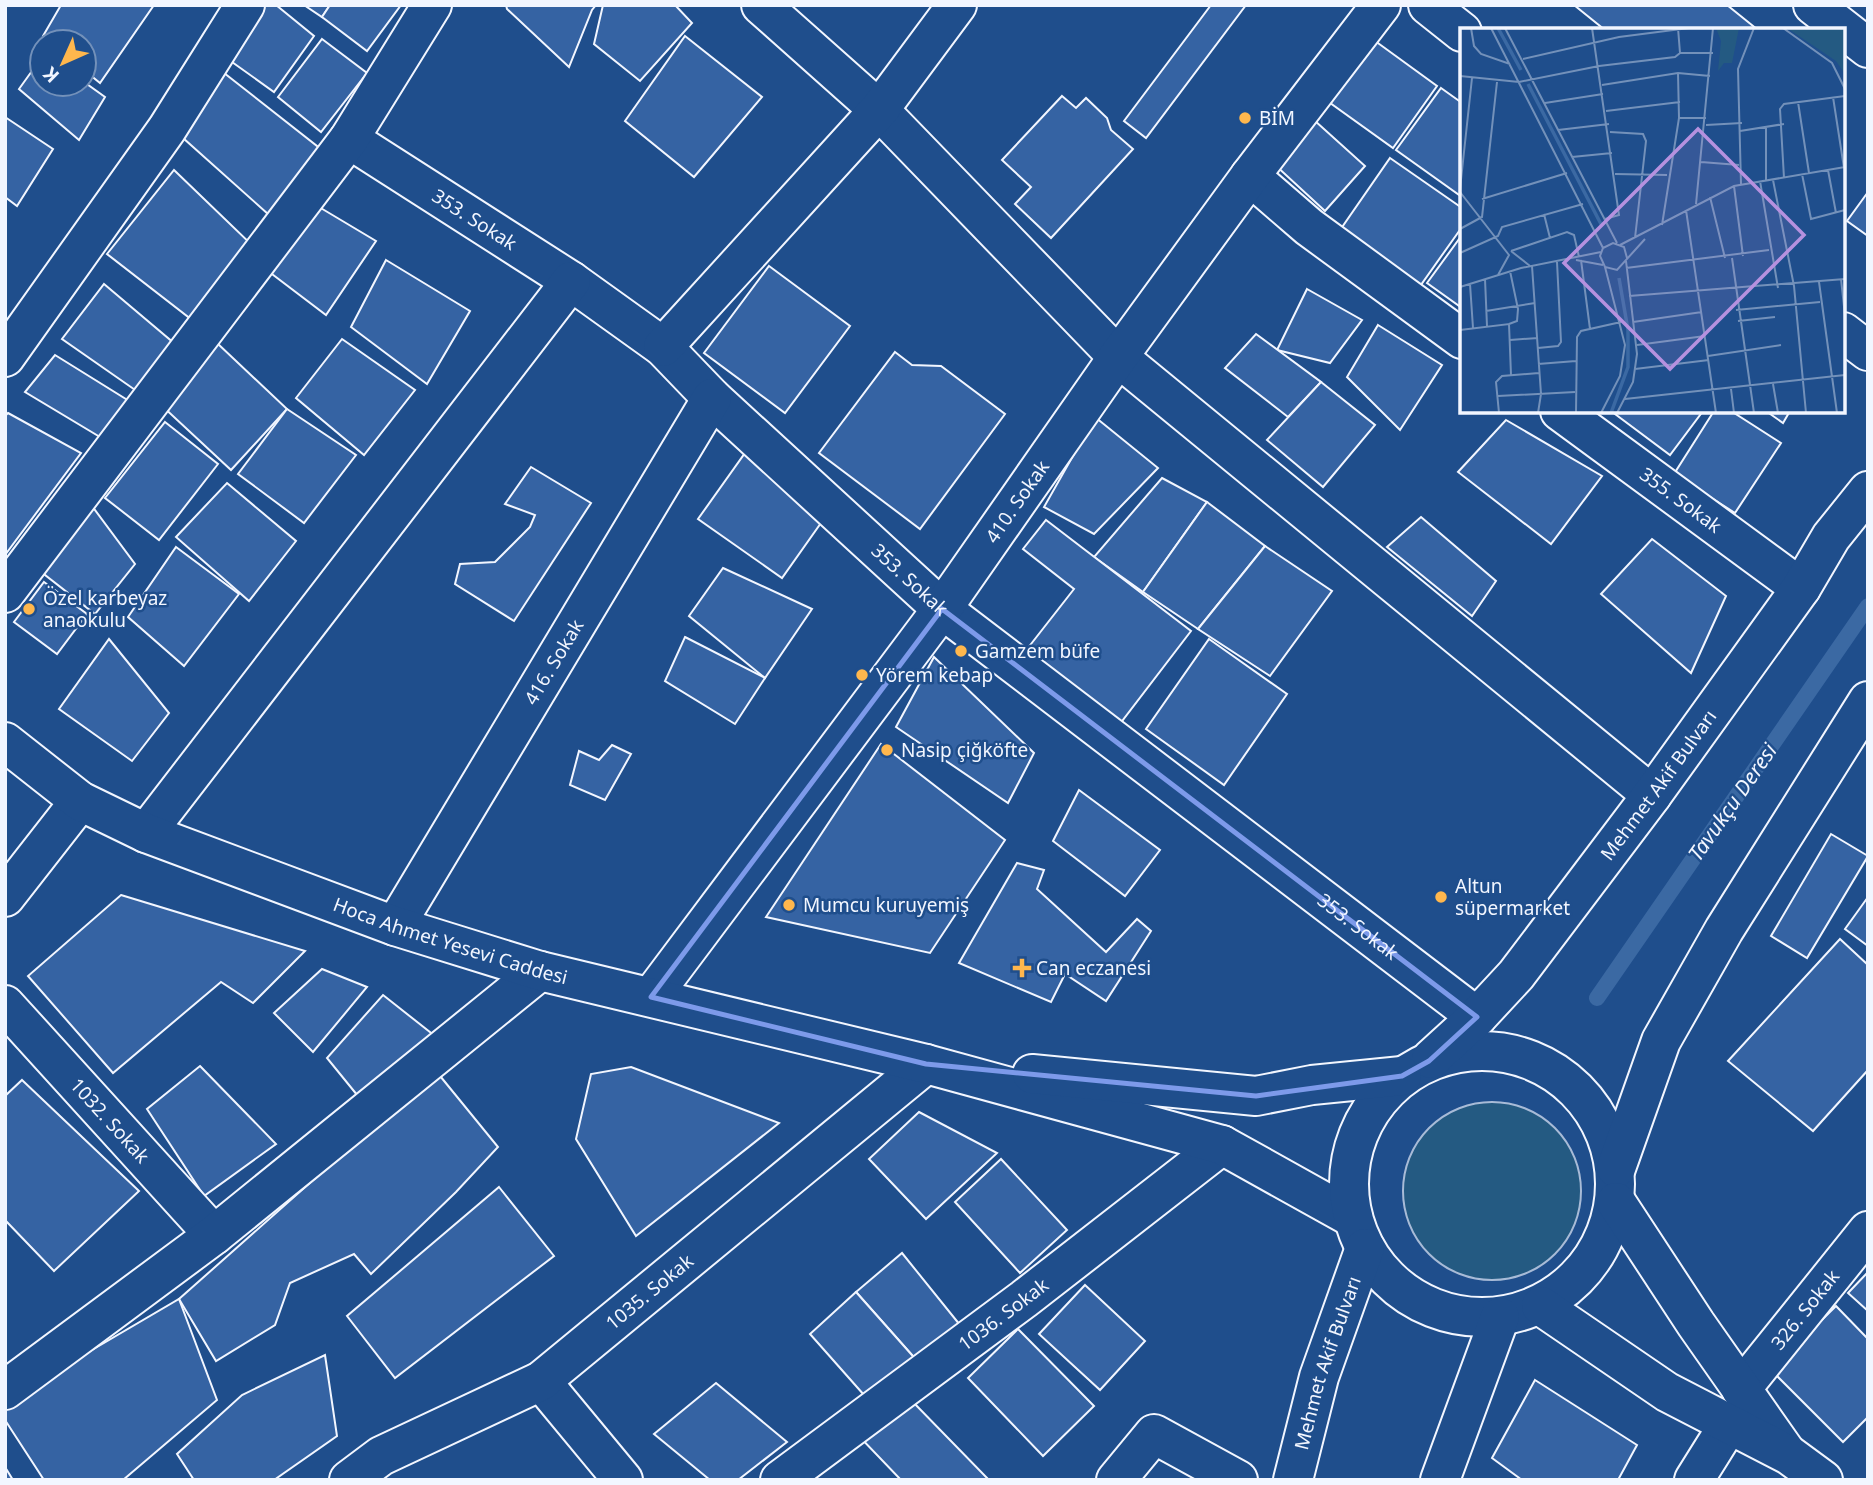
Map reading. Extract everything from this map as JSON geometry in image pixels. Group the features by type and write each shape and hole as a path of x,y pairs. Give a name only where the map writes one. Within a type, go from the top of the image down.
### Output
{"street":[{"path":"5,357 167,129 245,5"},
{"path":"5,593 349,139 432,5"},
{"path":"761,5 879,110 1118,357 1653,795"},
{"path":"663,347 879,110 957,5"},
{"name":"410. Sokak","path":"651,997 942,608 1118,357 1250,176 1381,5"},
{"path":"1428,5 1460,30"},
{"path":"1813,5 1842,28"},
{"path":"1845,30 1868,48"},
{"name":"353. Sokak","path":"349,139 571,281 663,347 712,398 942,608 1477,1017"},
{"path":"1250,176 1309,227 1460,338"},
{"path":"146,834 571,281"},
{"path":"1845,334 1868,351"},
{"name":"416. Sokak","path":"395,926 712,398"},
{"name":"355. Sokak","path":"1563,413 1801,588"},
{"name":"Mehmet Akif Bulvarı","path":"1293,1480 1359,1233 1348,1178 1355,1139 1374,1104 1477,1017 1516,975 1653,795 1801,588 1831,537 1868,491"},
{"path":"926,1064 1222,1145 1359,1233 1388,1280 1421,1303 1459,1316 1500,1317 1541,1306 1577,1280 1603,1244 1616,1185 1661,1041 1724,930 1868,701"},
{"name":"Hoca Ahmet Yesevi Caddesi","path":"5,742 80,801 146,834 395,926 540,971 926,1064"},
{"path":"5,897 80,801"},
{"path":"5,1390 214,1235 540,971"},
{"name":"1032. Sokak","path":"5,1005 214,1235"},
{"path":"926,1064 1256,1096 1416,1069 1469,1050 1510,1052 1549,1068 1581,1094 1605,1128 1616,1185 1741,1389 1789,1455"},
{"name":"1035. Sokak","path":"349,1480 381,1456 541,1381 926,1064"},
{"name":"1036. Sokak","path":"780,1480 1024,1298 1222,1145"},
{"name":"326. Sokak","path":"1741,1389 1868,1231"},
{"path":"1541,1306 1667,1392 1789,1455 1823,1480"},
{"path":"1440,1480 1500,1317"},
{"path":"541,1381 622,1480"},
{"path":"1694,1480 1729,1424"},
{"path":"1116,1480 1154,1434 1238,1480"}],"highlighted area":[{"path":"942,609 1477,1017 1429,1061 1402,1076 1256,1096 926,1064 651,997"}],"shaded area":[{"path":"1492,1102 1526,1108 1555,1128 1575,1157 1581,1191 1575,1225 1555,1254 1526,1274 1492,1280 1458,1274 1429,1254 1409,1225 1403,1191 1409,1157 1429,1128 1458,1108"}],"building":[{"path":"61,5 154,5 100,83 98,28 48,28"},
{"path":"259,5 276,5 314,36 274,92 225,57"},
{"path":"304,5 330,5 322,17"},
{"path":"330,5 401,5 367,51 322,17"},
{"path":"506,5 596,5 569,67 507,9"},
{"path":"603,5 675,5 692,23 640,81 594,44"},
{"path":"1211,5 1246,5 1146,138 1124,121"},
{"path":"1574,5 1727,5 1756,28 1603,28"},
{"path":"685,36 762,97 694,177 625,121"},
{"path":"1371,38 1437,86 1393,148 1326,100"},
{"path":"322,39 367,73 321,132 278,97"},
{"path":"219,69 322,150 268,214 173,129"},
{"path":"28,76 28,97 19,89"},
{"path":"1441,88 1460,102 1460,196 1396,150"},
{"path":"98,92 105,97 79,140 30,98 98,98"},
{"path":"1062,96 1076,108 1086,98 1107,118 1111,130 1133,149 1051,238 1015,204 1031,187 1002,160"},
{"path":"5,117 53,149 17,206 5,197"},
{"path":"1314,120 1365,166 1325,211 1274,164"},
{"path":"1390,158 1460,207 1460,230 1418,289 1338,233"},
{"path":"174,170 254,247 196,323 107,254"},
{"path":"1868,192 1868,236 1847,221"},
{"path":"309,201 376,241 326,315 268,271"},
{"path":"1460,238 1460,307 1427,283"},
{"path":"386,260 470,311 427,384 351,327"},
{"path":"769,266 850,326 785,413 704,353"},
{"path":"104,284 175,344 138,392 62,339"},
{"path":"1307,289 1362,320 1330,363 1277,350"},
{"path":"1378,325 1442,365 1400,430 1347,377"},
{"path":"1256,334 1321,382 1288,417 1225,368"},
{"path":"342,339 415,390 364,455 296,398"},
{"path":"217,343 287,409 231,470 160,404"},
{"path":"895,352 912,365 941,366 1005,414 920,529 819,453"},
{"path":"55,355 129,401 100,437 25,392"},
{"path":"1321,382 1375,425 1323,487 1267,440"},
{"path":"287,409 356,455 304,523 238,474"},
{"path":"8,413 81,453 5,555 5,416"},
{"path":"1614,413 1702,413 1670,455"},
{"path":"1713,413 1734,413 1781,443 1735,513 1674,474"},
{"path":"1769,413 1789,413 1783,423"},
{"path":"1095,417 1158,468 1094,534 1044,507"},
{"path":"1506,420 1602,476 1551,544 1458,472"},
{"path":"165,422 218,464 159,540 105,498"},
{"path":"745,453 828,513 782,578 698,519"},
{"path":"531,467 591,503 514,621 455,584 460,564 495,562 530,527 535,515 505,504"},
{"path":"1162,478 1207,502 1143,592 1094,557"},
{"path":"227,483 296,541 249,601 176,537"},
{"path":"1207,502 1265,546 1198,629 1143,592"},
{"path":"92,506 135,564 95,614 40,571"},
{"path":"1421,517 1496,581 1472,616 1387,547"},
{"path":"1046,520 1191,631 1119,725 1024,653 1074,589 1023,549"},
{"path":"1652,539 1726,596 1691,673 1601,594"},
{"path":"1265,546 1332,591 1270,676 1198,629"},
{"path":"176,547 239,594 184,666 128,617"},
{"path":"723,568 812,609 765,678 689,616"},
{"path":"44,582 87,614 57,654 14,622"},
{"path":"685,637 765,678 735,724 665,681"},
{"path":"109,639 169,713 132,761 59,709"},
{"path":"1209,639 1287,694 1224,785 1146,729"},
{"path":"934,657 1034,753 1008,803 896,727"},
{"path":"881,744 1005,840 930,953 766,917"},
{"path":"612,745 631,754 605,800 570,785 579,751 599,760"},
{"path":"1079,790 1160,850 1125,896 1053,841"},
{"path":"1831,834 1868,856 1807,958 1771,936"},
{"path":"1017,863 1044,870 1037,889 1106,952 1137,919 1151,931 1106,1001 1065,974 1051,1002 959,963"},
{"path":"121,895 305,951 253,1003 221,982 113,1073 28,976"},
{"path":"1868,897 1868,946 1845,929"},
{"path":"1840,939 1868,965 1868,1070 1813,1131 1728,1061"},
{"path":"322,969 367,987 313,1052 274,1013"},
{"path":"383,995 440,1040 362,1101 327,1058"},
{"path":"200,1066 276,1144 204,1196 147,1109"},
{"path":"631,1067 779,1123 636,1236 576,1139 591,1074"},
{"path":"436,1071 498,1147 456,1192 371,1274 354,1254 290,1283 275,1325 216,1361 179,1299"},
{"path":"22,1080 139,1191 54,1271 5,1220 5,1096"},
{"path":"919,1112 997,1153 926,1219 869,1159"},
{"path":"1001,1159 1067,1230 1020,1273 955,1202"},
{"path":"499,1187 554,1256 395,1378 347,1316"},
{"path":"902,1253 960,1325 919,1363 856,1292"},
{"path":"1868,1272 1868,1311 1848,1293"},
{"path":"1085,1285 1145,1341 1100,1390 1039,1334"},
{"path":"856,1292 919,1363 872,1404 810,1334"},
{"path":"179,1299 217,1400 123,1480 44,1480 5,1420 5,1401"},
{"path":"1836,1306 1868,1339 1868,1417 1843,1442 1771,1370"},
{"path":"1018,1329 1094,1406 1043,1456 968,1378"},
{"path":"325,1355 337,1436 274,1480 194,1480 177,1454 242,1395"},
{"path":"1535,1380 1637,1445 1618,1480 1522,1480 1492,1458"},
{"path":"716,1383 787,1442 738,1480 710,1480 654,1434"},
{"path":"911,1400 989,1480 901,1480 855,1432"},
{"path":"5,1467 13,1480 5,1480"}],"waterway":[{"name":"Tavukçu Deresi","path":"1597,998 1868,606"}],"place":[{"name":"BİM","path":"1245,118"},
{"name":"Özel karbeyaz anaokulu","path":"29,609"},
{"name":"Gamzem büfe","path":"961,651"},
{"name":"Yörem kebap","path":"862,675"},
{"name":"Nasip çiğköfte","path":"887,750"},
{"name":"Altun süpermarket","path":"1441,897"},
{"name":"Mumcu kuruyemiş","path":"789,905"},
{"name":"Can eczanesi","path":"1022,968"}]}
